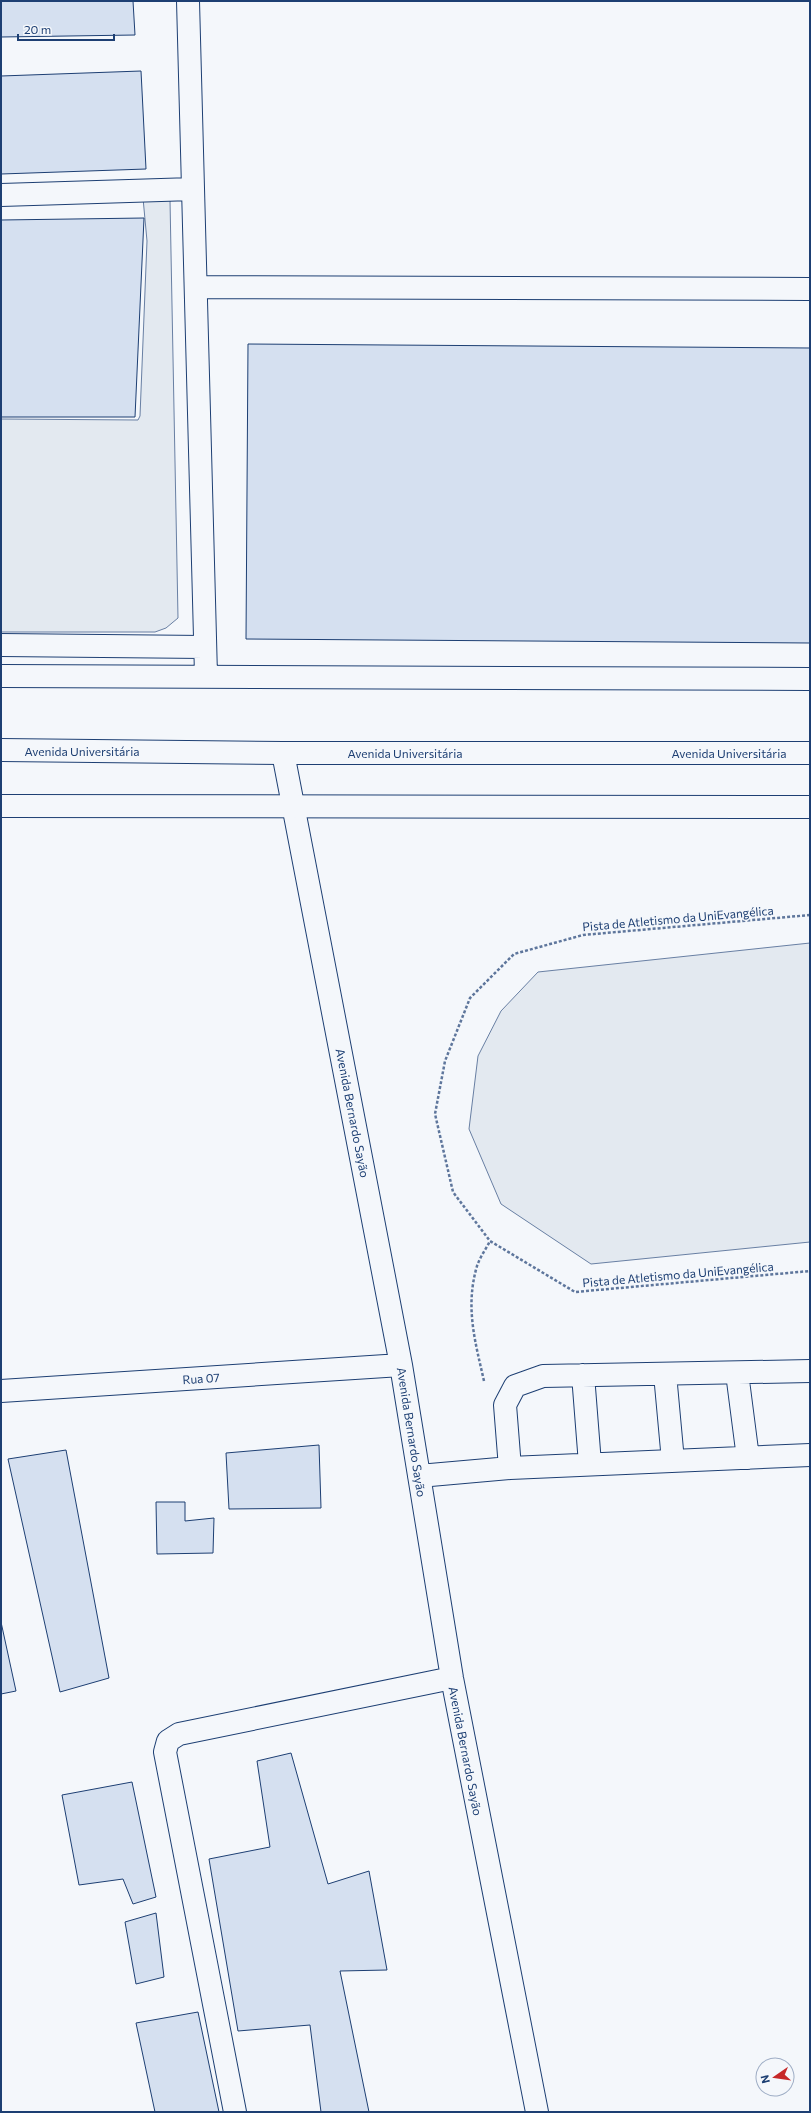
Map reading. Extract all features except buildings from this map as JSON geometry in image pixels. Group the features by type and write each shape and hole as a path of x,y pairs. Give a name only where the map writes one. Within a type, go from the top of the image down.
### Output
{"street":[{"path":"188,1 204,647 206,675"},
{"path":"1,195 193,189"},
{"path":"196,288 810,289"},
{"path":"1,645 204,647"},
{"path":"1,676 206,675 810,679"},
{"name":"Avenida Universitária","path":"1,750 283,753 810,752"},
{"name":"Avenida Bernardo Sayão","path":"283,753 295,806 401,1365 452,1678 537,2112"},
{"path":"1,806 810,807"},
{"name":"Rua 07","path":"1,1391 401,1365"},
{"path":"510,1468 505,1405 515,1386 543,1376 810,1371"},
{"path":"736,1373 748,1458"},
{"path":"665,1374 673,1461"},
{"path":"583,1375 590,1464"},
{"path":"419,1476 510,1468 810,1455"},
{"path":"235,2112 165,1752 168,1742 179,1734 452,1678"}],"path":[{"name":"Pista de Atletismo da UniEvangélica","path":"810,915 583,935 514,954 470,998 445,1061 435,1114 453,1192 490,1241 575,1292 810,1270"},
{"path":"485,1384 471,1322 472,1291 478,1264 490,1241"}],"shaded area":[{"path":"143,198 170,200 178,618 166,628 155,632 1,632 1,419 138,420 140,416 147,241"},
{"path":"810,943 810,1242 591,1264 501,1204 469,1129 478,1056 501,1011 538,972"}]}
